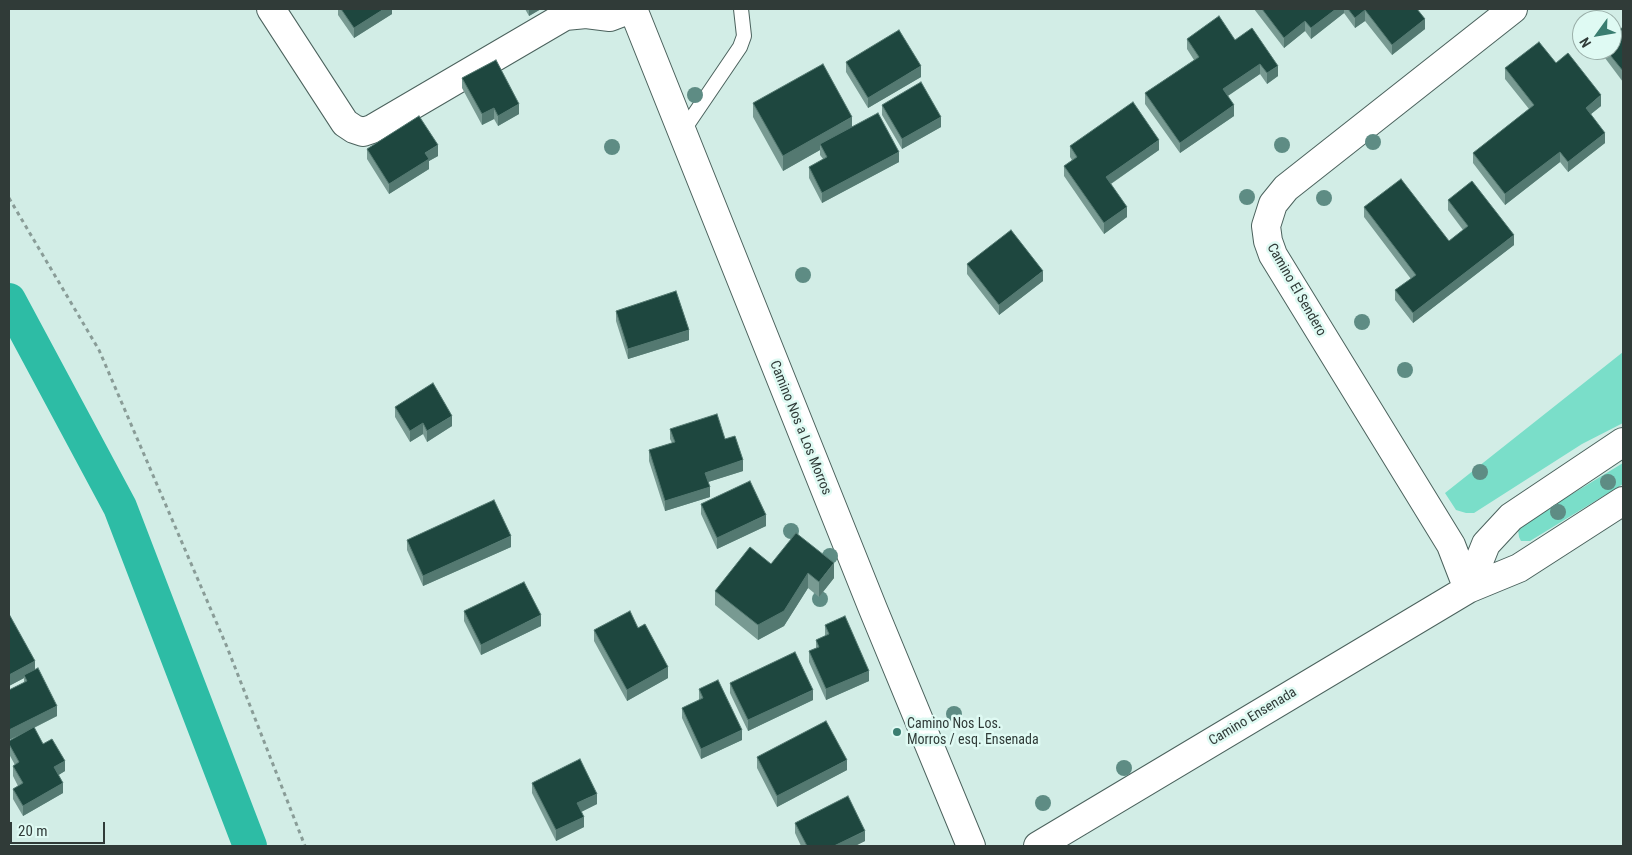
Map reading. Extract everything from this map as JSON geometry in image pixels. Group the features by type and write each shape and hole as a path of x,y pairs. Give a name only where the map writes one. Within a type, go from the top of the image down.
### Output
{"street":[{"path":"271,9 346,123 351,128 363,132 372,129 566,16 586,14 610,17 632,9"},
{"name":"Camino Nos a Los Morros","path":"632,9 683,131 862,582 971,846"},
{"name":"Camino El Sendero","path":"1468,589 1451,545 1273,255 1268,241 1266,226 1276,199 1291,184 1513,9"},
{"path":"1468,589 1486,544 1511,517 1623,442"},
{"name":"Camino Ensenada","path":"1038,846 1468,589 1519,568 1623,501"}],"lane":[{"path":"683,131 740,47 744,36 741,9"}],"path":[{"path":"9,198 99,350 227,647 305,846"}],"green space":[{"path":"1623,352 1623,423 1582,444 1474,513 1456,510 1445,493"},
{"path":"1623,463 1623,484 1530,541 1521,541 1518,529 1521,525"}],"building":[{"path":"341,9 384,9 354,28"},
{"path":"1262,9 1336,9 1311,28 1305,21 1284,38"},
{"path":"1348,9 1417,9 1425,19 1392,45 1365,10 1355,18"},
{"path":"1219,16 1235,40 1252,28 1278,66 1267,73 1260,64 1223,89 1234,105 1180,143 1145,93 1199,57 1187,39"},
{"path":"1622,28 1623,71 1614,60 1622,60"},
{"path":"899,30 921,66 868,98 846,62"},
{"path":"1539,42 1556,63 1568,53 1601,95 1586,108 1605,133 1568,162 1560,152 1505,194 1473,153 1534,105 1505,68"},
{"path":"496,60 519,104 498,116 494,108 482,114 462,78"},
{"path":"823,64 852,117 783,156 753,103"},
{"path":"921,82 941,117 902,139 882,105"},
{"path":"1133,102 1159,140 1106,177 1127,207 1104,223 1064,166 1077,157 1070,146"},
{"path":"878,113 899,152 822,193 809,167 827,157 820,144"},
{"path":"419,116 438,145 425,153 429,159 389,184 367,149"},
{"path":"1401,179 1449,241 1468,226 1448,200 1472,181 1514,235 1413,313 1395,290 1416,275 1364,207"},
{"path":"1011,230 1043,271 999,305 967,264"},
{"path":"676,291 689,330 628,349 616,311"},
{"path":"433,383 452,416 427,431 423,423 410,431 395,407"},
{"path":"717,414 725,439 735,436 743,460 705,473 710,487 665,501 649,450 675,442 670,429"},
{"path":"750,481 766,515 717,538 701,504"},
{"path":"494,500 511,536 423,576 407,540"},
{"path":"796,533 834,563 819,582 808,573 784,611 758,625 715,591 750,547 771,564"},
{"path":"524,582 541,615 481,645 464,611"},
{"path":"630,611 638,628 645,624 668,667 627,690 594,630"},
{"path":"9,614 35,661 9,675"},
{"path":"845,616 869,671 826,689 809,651 819,647 816,640 829,634 825,625"},
{"path":"795,652 813,690 748,720 730,683"},
{"path":"38,668 57,706 9,730 9,690 27,681 24,675"},
{"path":"718,680 742,730 701,749 682,708 703,698 699,689"},
{"path":"826,721 847,760 777,796 757,757"},
{"path":"34,727 43,744 52,739 65,761 54,767 63,783 23,806 13,789 23,783 13,766 19,762 9,741"},
{"path":"580,759 597,794 577,803 584,817 556,830 532,783"},
{"path":"848,796 865,831 834,846 807,846 795,823"}],"waterway":[{"path":"9,300 120,507 250,846"}],"place":[{"name":"Camino Nos Los. Morros / esq. Ensenada","path":"897,732"}]}
